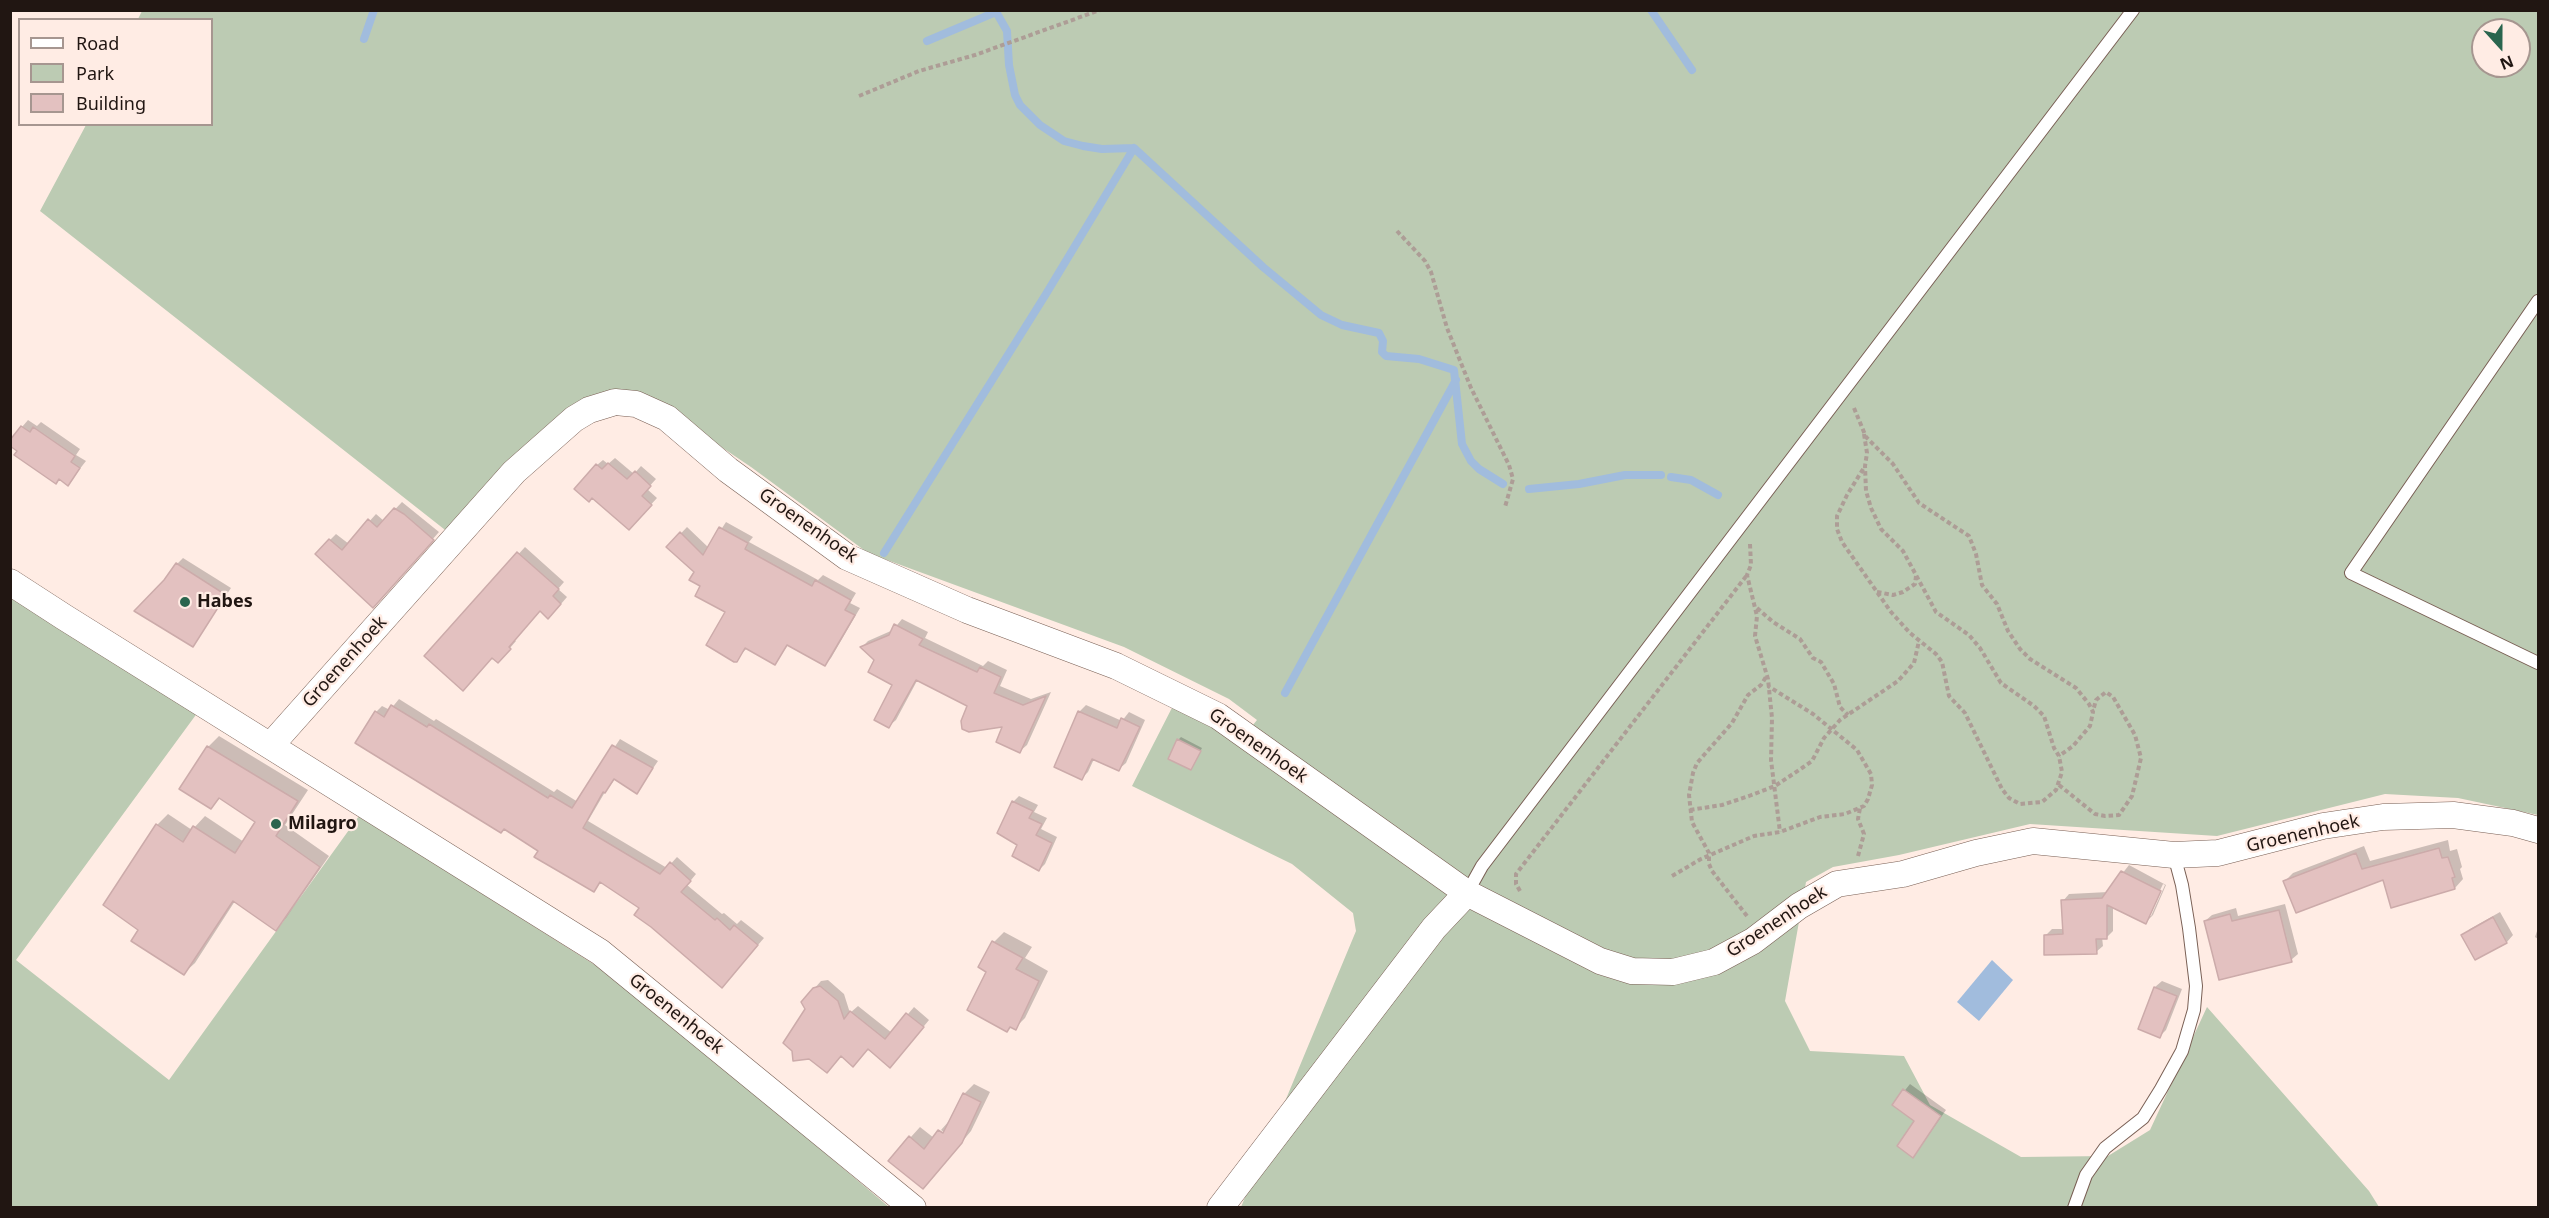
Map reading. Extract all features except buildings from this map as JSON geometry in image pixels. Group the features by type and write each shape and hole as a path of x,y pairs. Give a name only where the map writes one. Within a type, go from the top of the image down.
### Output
{"street":[{"name":"Groenenhoek","path":"271,745 514,472 574,419 589,410 615,402 636,404 667,418 728,470 847,557 967,610 1116,666 1218,716 1467,893 1600,961 1632,971 1672,972 1714,962 1753,941 1799,906 1837,884 1903,874 1976,853 2033,842 2174,855 2218,854 2323,826 2383,817 2453,815 2512,823 2538,830"},
{"name":"Groenenhoek","path":"10,582 600,952 913,1208"},
{"path":"1220,1208 1434,928 1467,893"}],"lane":[{"path":"1467,893 1482,866 2133,10"},
{"path":"2538,301 2352,573 2538,663"},
{"path":"2074,1208 2086,1175 2105,1148 2143,1118 2161,1089 2182,1051 2194,1010 2196,986 2189,928 2174,855"}],"path":[{"path":"859,96 919,71 992,49 1100,10"},
{"path":"1397,231 1425,261 1431,272 1447,328 1471,388 1509,465 1513,479 1505,507"},
{"path":"1849,384 1851,399 1864,434 1867,453 1866,491 1875,519 1881,529 1903,551 1936,612 1969,634 2001,683 2034,706 2044,716 2054,748 2059,756 2062,772 2059,785 2042,802 2026,804 2009,798 1996,778 1988,757 1965,713 1949,696 1942,662 1891,612 1848,552 1837,529 1839,508 1865,466"},
{"path":"1864,434 1893,464 1919,503 1969,536 1976,554 1982,585 1997,604 2008,631 2020,649 2030,659 2076,688 2093,712"},
{"path":"1523,894 1517,888 1516,874 1747,575 1752,553 1743,524"},
{"path":"1747,575 1756,606 1755,636 1767,676 1772,718 1771,760 1780,832"},
{"path":"1877,592 1893,595 1903,592 1915,584 1916,576"},
{"path":"1756,606 1773,622 1800,639 1813,658 1821,662 1834,684 1840,707 1848,715"},
{"path":"1690,810 1722,805 1775,786 1812,761 1833,728 1898,681 1914,663 1919,641"},
{"path":"1748,916 1712,872 1709,864 1710,856 1696,830 1690,810 1689,795 1697,763 1732,723 1748,695 1761,685 1767,676"},
{"path":"1672,876 1754,836 1780,832 1810,820 1845,814 1860,808 1868,799 1872,785 1871,774 1857,750 1833,728 1768,686"},
{"path":"2059,756 2086,732 2093,719 2096,700 2106,692 2113,697 2135,735 2141,758 2132,796 2119,815 2095,814 2059,785"},
{"path":"1850,857 1859,855 1864,834 1858,819 1860,808"},
{"path":"1741,922 1756,909"}],"green space":[{"path":"142,11 2538,11 2538,815 2458,798 2385,794 2217,836 2030,824 1899,855 1833,867 1806,882 1785,1001 1810,1051 1904,1056 1930,1105 2021,1157 2108,1156 2150,1130 2207,1007 2369,1191 2379,1207 1241,1207 1356,931 1353,913 1292,864 1132,786 1178,696 1244,736 1257,720 1229,699 1124,647 868,553 751,467 662,407 617,391 449,533 40,211 85,126 213,126 213,18 138,18"},
{"path":"10,589 198,712 16,960 169,1080 359,816 625,984 889,1207 11,1207"}],"water":[{"path":"1992,960 2013,980 1979,1021 1957,1002"}],"waterway":[{"path":"364,39 374,10"},
{"path":"995,10 1007,31 1009,65 1015,95 1020,105 1040,125 1064,141 1083,146 1102,149 1134,148 1263,267 1321,315 1342,325 1379,333 1383,341 1382,352 1386,356 1419,359 1454,370 1462,444 1471,461 1479,469 1503,484"},
{"path":"1651,10 1692,70"},
{"path":"927,41 996,12"},
{"path":"884,553 1046,294 1134,148"},
{"path":"1285,693 1456,380"},
{"path":"1529,489 1579,484 1625,475 1661,475"},
{"path":"1671,477 1691,480 1718,495"}],"place":[{"name":"Habes","path":"185,602"},
{"name":"Milagro","path":"276,824"}]}
